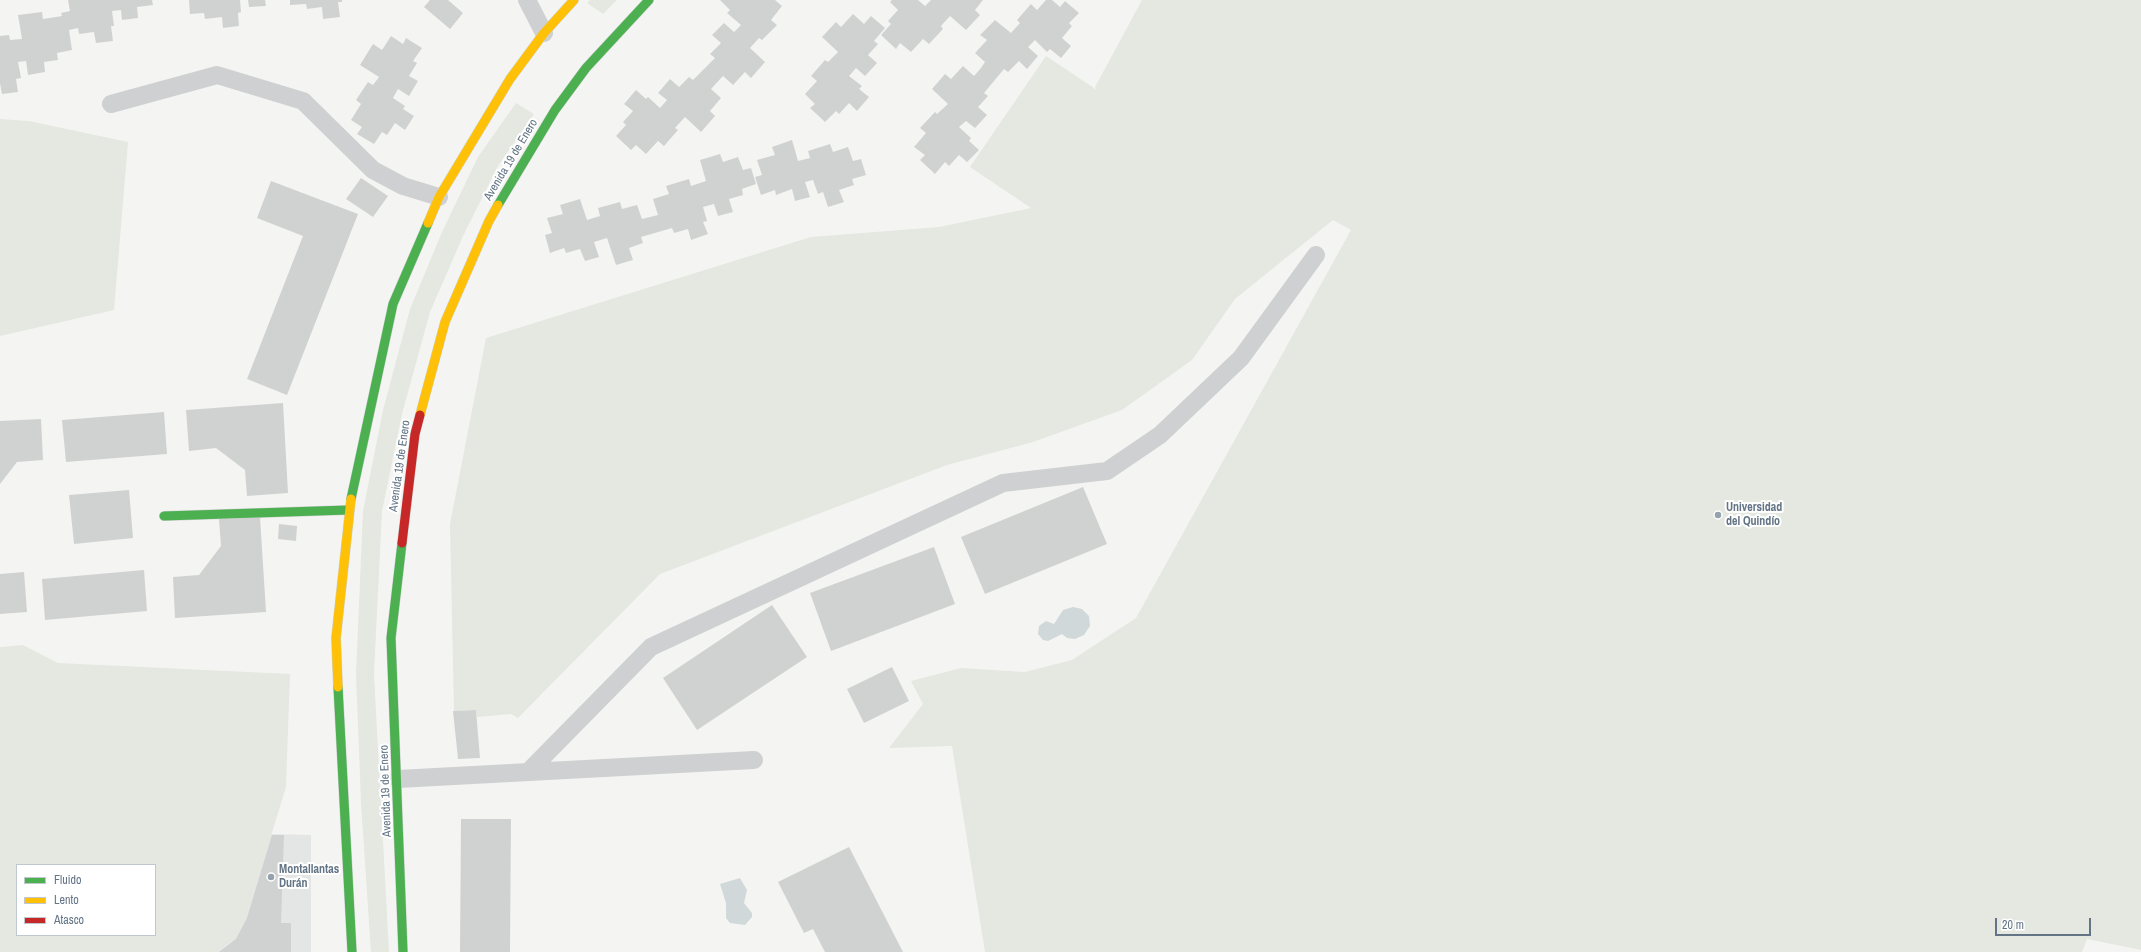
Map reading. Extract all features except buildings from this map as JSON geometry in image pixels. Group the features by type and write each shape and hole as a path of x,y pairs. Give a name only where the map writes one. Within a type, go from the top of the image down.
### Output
{"main road":[{"path":"352,952 336,638 348,510 393,304 439,197 510,79 544,33 574,0"},
{"name":"Avenida 19 de Enero","path":"403,952 398,779 391,638 415,434 445,322 488,220 555,110 586,68 649,0"},
{"path":"164,516 348,510"}],"lane":[{"path":"527,0 544,33"},
{"path":"111,104 217,75 303,101 373,170 403,186 439,197"},
{"path":"528,772 651,647 1003,483 1107,471 1160,435 1241,358 1316,255"},
{"path":"398,779 754,760"}],"shaded area":[{"path":"590,0 617,0 603,14 587,3"},
{"name":"Universidad del Quindío","path":"1142,0 2141,0 2141,950 2087,939 2082,952 985,952 952,746 889,748 923,704 911,681 961,668 1025,672 1072,660 1136,618 1351,230 1333,220 1235,299 1192,360 1122,410 1033,442 947,465 660,574 518,718 511,714 477,717 476,710 454,711 450,524 486,338 811,237 939,227 1031,208 970,167 1046,56 1097,90 1095,87"},
{"path":"516,103 534,114 498,166 463,236 430,312 402,414 382,511 374,674 389,952 371,952 361,803 356,674 363,511 383,410 410,309 442,232 478,157"},
{"path":"0,119 29,121 128,142 114,310 0,336"},
{"path":"1073,607 1082,609 1089,616 1090,626 1084,635 1075,639 1067,638 1062,634 1048,641 1043,640 1038,634 1039,626 1046,621 1054,624 1063,610"},
{"path":"23,645 58,663 290,674 286,787 246,917 235,939 217,952 0,952 0,647"},
{"path":"271,834 311,835 311,952 217,952 235,939 246,917"},
{"path":"740,878 747,890 744,903 752,913 752,917 745,925 730,923 726,918 726,903 720,884"}],"traffic: fast":[{"path":"498,205 555,110 586,68 649,0"},
{"path":"351,499 393,304 428,223"},
{"path":"164,516 348,510"},
{"path":"402,543 391,638 403,952"},
{"path":"338,687 352,952"}],"traffic: slow":[{"path":"428,223 439,197 510,79 544,33 574,0"},
{"path":"420,415 445,322 489,221 498,205"},
{"path":"338,687 336,638 351,499"}],"traffic: jam":[{"path":"402,543 415,434 420,415"}],"place":[{"name":"Universidad del Quindío","path":"1718,515"},
{"name":"Montallantas Durán","path":"271,877"}]}
